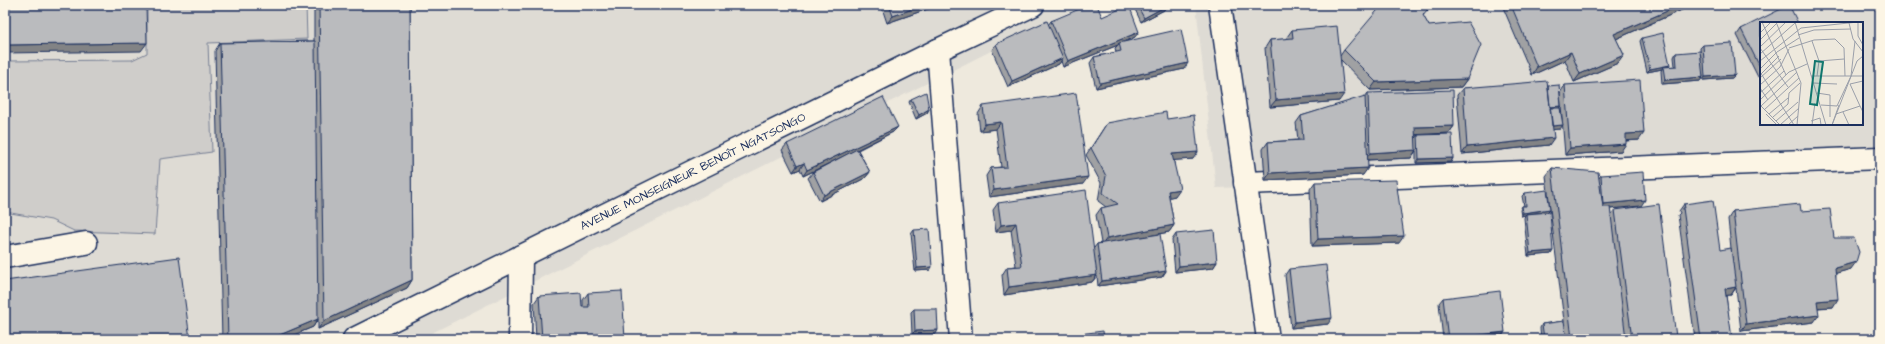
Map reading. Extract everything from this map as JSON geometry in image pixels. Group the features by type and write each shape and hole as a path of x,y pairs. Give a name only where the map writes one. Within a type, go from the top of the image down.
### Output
{"street":[{"name":"AVENUE MONSEIGNEUR BENOÎT NGATSONGO","path":"354,339 938,50 1033,5"},
{"path":"1220,5 1268,339"},
{"path":"938,50 961,339"},
{"path":"1245,183 1880,158"},
{"path":"5,257 86,243"},
{"path":"520,339 521,256"}],"shaded area":[{"path":"5,5 1082,5 420,339 5,339"},
{"path":"147,5 306,5 307,39 208,43 212,152 160,159 155,234 74,231 51,220 5,212 5,61 132,60 147,53"},
{"path":"1196,5 1880,5 1880,169 1216,188"}],"building":[{"path":"5,5 146,5 147,43 5,45"},
{"path":"319,5 410,5 412,280 324,321"},
{"path":"889,5 923,5 893,16"},
{"path":"1089,5 1097,5 1102,17 1129,5 1139,32 1068,61 1051,21"},
{"path":"1137,5 1166,5 1166,6 1144,18"},
{"path":"1382,5 1431,5 1423,15 1429,26 1468,22 1481,45 1467,79 1376,82 1344,50"},
{"path":"1511,5 1681,5 1614,34 1624,55 1580,74 1571,52 1537,67"},
{"path":"1789,5 1798,22 1760,22 1760,67 1741,29"},
{"path":"1047,21 1063,58 1012,81 996,44"},
{"path":"1337,26 1344,94 1276,100 1270,40 1293,38 1292,30"},
{"path":"1181,29 1188,63 1100,83 1094,57 1121,51 1119,43"},
{"path":"1663,33 1670,65 1650,69 1642,38"},
{"path":"315,41 318,319 270,339 228,339 220,43"},
{"path":"1732,43 1735,75 1705,77 1703,45"},
{"path":"1700,51 1703,77 1665,80 1663,67 1677,66 1676,53"},
{"path":"1640,80 1644,133 1626,134 1626,144 1570,148 1565,85"},
{"path":"1547,81 1554,138 1467,147 1463,88"},
{"path":"1559,85 1561,106 1550,107 1548,86"},
{"path":"1453,90 1454,126 1415,127 1416,150 1370,153 1368,93"},
{"path":"926,92 929,109 919,115 911,99"},
{"path":"1076,93 1088,177 994,190 991,168 1007,167 1001,122 985,124 983,106"},
{"path":"1365,96 1368,168 1270,173 1268,142 1303,140 1301,116"},
{"path":"883,97 898,127 807,170 804,163 797,166 787,144"},
{"path":"1550,108 1560,108 1563,125 1552,126"},
{"path":"1166,112 1167,119 1194,115 1198,152 1172,154 1180,189 1168,191 1174,225 1107,238 1101,208 1118,204 1103,193 1106,176 1091,148 1107,123"},
{"path":"1452,134 1453,158 1419,159 1418,135"},
{"path":"857,149 870,172 824,195 813,172"},
{"path":"1552,168 1598,172 1603,207 1610,207 1626,339 1572,339"},
{"path":"1643,172 1645,200 1603,204 1601,175"},
{"path":"1396,180 1404,236 1318,239 1315,182"},
{"path":"1086,190 1097,275 1009,287 1007,267 1022,266 1016,223 1001,225 998,203"},
{"path":"1547,190 1550,209 1523,213 1522,206 1526,206 1525,193"},
{"path":"1713,200 1720,250 1731,248 1736,287 1725,289 1732,338 1701,339 1683,208 1685,208 1684,204"},
{"path":"1659,204 1676,337 1661,339 1632,339 1615,210"},
{"path":"1800,204 1801,211 1830,209 1834,238 1854,238 1859,252 1856,262 1835,268 1838,299 1817,301 1819,315 1746,324 1733,211"},
{"path":"1550,212 1553,251 1530,253 1526,214"},
{"path":"929,229 932,267 917,268 914,230"},
{"path":"1214,230 1217,262 1179,266 1176,234"},
{"path":"1160,234 1166,271 1102,281 1097,244"},
{"path":"179,257 190,339 5,339 5,281"},
{"path":"1326,265 1332,318 1295,322 1289,269"},
{"path":"622,291 625,339 542,339 539,296 581,293 582,307 589,307 588,293"},
{"path":"1500,291 1505,332 1448,339 1443,298"},
{"path":"914,309 937,309 938,330 915,331"},
{"path":"1564,321 1567,339 1544,339 1542,324"},
{"path":"1103,331 1104,339 1057,339 1056,337"}]}
